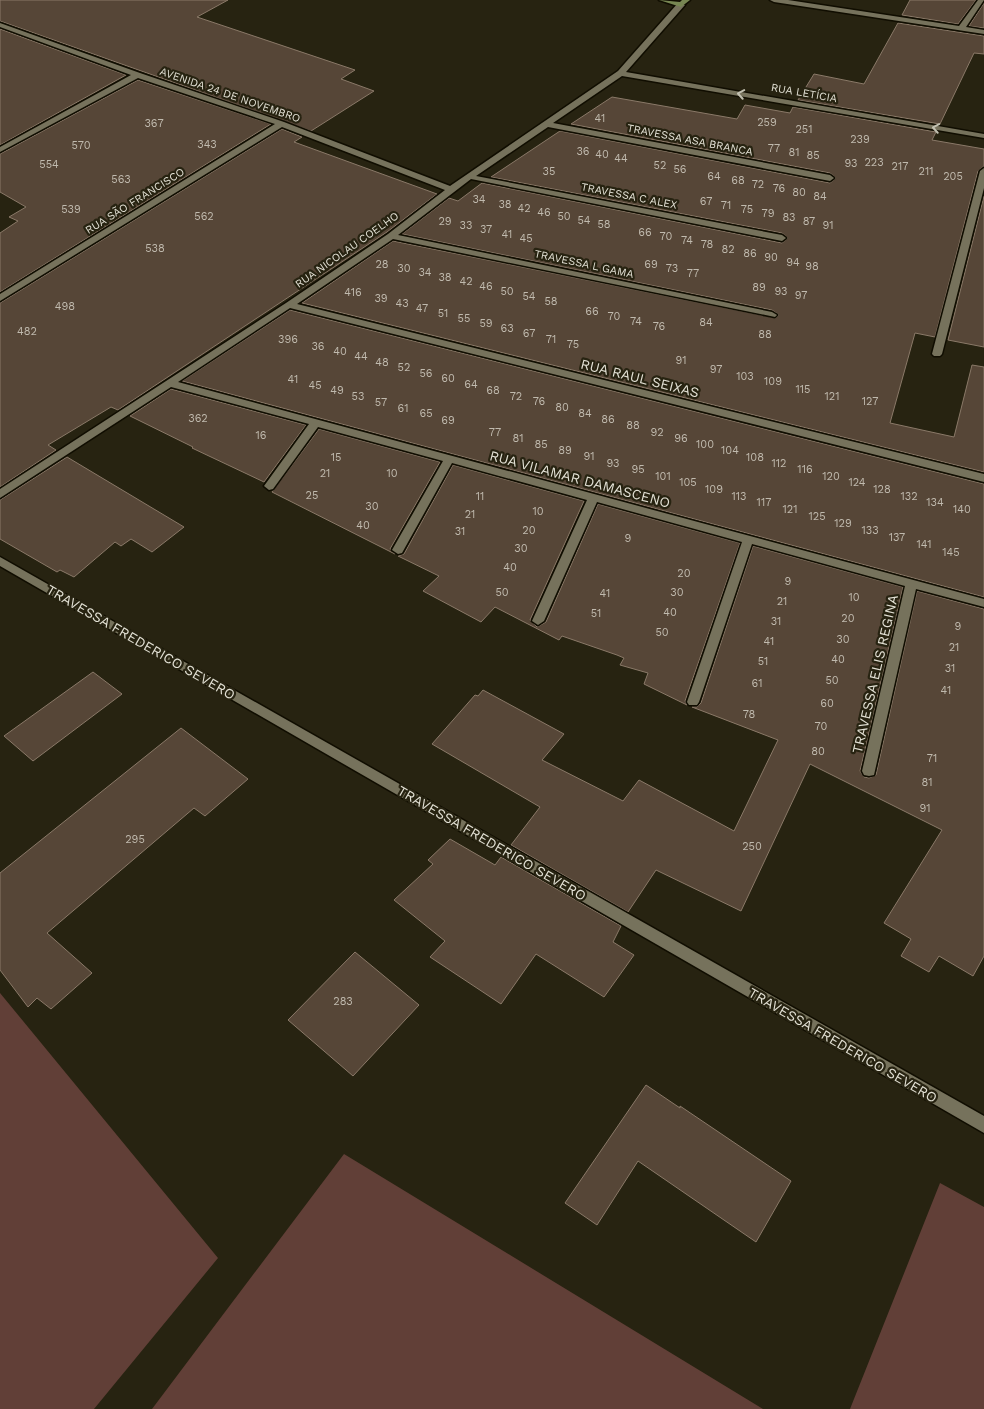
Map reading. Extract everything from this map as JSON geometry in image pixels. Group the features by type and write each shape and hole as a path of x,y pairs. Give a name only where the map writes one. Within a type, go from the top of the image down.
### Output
{"street":[{"path":"663,0 684,3"},
{"path":"774,0 984,32"},
{"path":"961,29 982,0"},
{"name":"RUA NICOLAU COELHO","path":"0,494 391,236 451,189 621,73 684,3"},
{"name":"AVENIDA 24 DE NOVEMBRO","path":"0,25 137,76 281,124 451,189"},
{"name":"RUA LETÍCIA","path":"621,73 984,136"},
{"path":"0,150 137,76"},
{"name":"RUA SÃO FRANCISCO","path":"0,298 281,124"},
{"name":"TRAVESSA ASA BRANCA","path":"546,124 830,178"},
{"path":"937,354 984,171"},
{"name":"TRAVESSA C ALEX","path":"471,177 782,238"},
{"name":"TRAVESSA L GAMA","path":"391,236 772,315"},
{"name":"RUA RAUL SEIXAS","path":"289,305 984,478"},
{"name":"RUA VILAMAR DAMASCENO","path":"168,383 984,603"},
{"path":"269,486 314,423"},
{"path":"398,550 449,460"},
{"path":"538,621 593,499"},
{"path":"693,702 748,540"},
{"name":"TRAVESSA FREDERICO SEVERO","path":"0,561 984,1125"},
{"name":"TRAVESSA ELIS REGINA","path":"869,771 911,584"}],"shaded area":[{"path":"0,993 218,1258 94,1409 0,1409"},
{"path":"344,1154 763,1409 152,1409"},
{"path":"940,1183 984,1207 984,1409 850,1409"}],"building":[{"path":"0,0 228,0 197,17 355,70 341,79 374,91 311,131 0,21"},
{"path":"910,0 976,0 958,24 902,15"},
{"path":"984,3 984,28 969,26"},
{"path":"898,23 984,36 984,54 974,53 940,124 798,100 814,74 864,84"},
{"path":"0,29 126,75 0,145"},
{"path":"138,80 271,124 0,292 0,233 18,221 9,217 26,207 0,192 0,154"},
{"path":"612,97 737,119 745,105 790,113 793,107 936,132 932,140 984,149 984,166 978,171 935,337 915,333 890,423 954,437 972,365 984,367 984,472 302,303 393,241 776,318 779,315 772,310 402,234 449,198 458,201 482,183 782,243 788,238 782,233 491,177 560,131 830,183 836,178 830,173 571,124"},
{"path":"282,129 302,137 294,142 437,194 387,232 118,410 111,407 48,445 56,450 0,487 0,303"},
{"path":"984,196 984,347 948,340"},
{"path":"290,310 984,484 984,597 182,381"},
{"path":"171,389 306,425 264,482 130,416"},
{"path":"319,429 440,462 390,549 395,554 272,492"},
{"path":"67,457 184,527 152,552 131,539 121,546 115,542 74,577 60,570 57,572 0,539 0,500"},
{"path":"453,465 584,501 530,620 537,627 546,622 598,504 740,543 685,701 687,705 644,684 648,673 620,665 624,658 562,636 559,640 495,607 481,622 423,591 439,576 398,556 404,554"},
{"path":"753,546 903,587 860,771 864,777 869,778 876,775 917,591 984,609 984,956 973,976 939,956 929,972 901,956 911,939 884,923 942,830 810,764 741,911 656,870 628,912 511,845 540,807 432,744 475,695 478,696 483,690 564,734 542,760 623,801 639,780 734,831 778,740 692,707 697,707 701,703"},
{"path":"93,672 122,694 33,761 4,736"},
{"path":"181,728 248,779 205,816 194,808 47,933 92,973 51,1009 37,998 28,1007 0,970 0,873"},
{"path":"450,839 495,865 501,857 621,926 613,942 634,955 604,997 536,954 501,1004 430,957 445,941 394,900 433,864 428,860"},
{"path":"355,952 419,1005 353,1076 288,1020"},
{"path":"646,1085 791,1181 756,1242 638,1161 597,1225 565,1203"}]}
